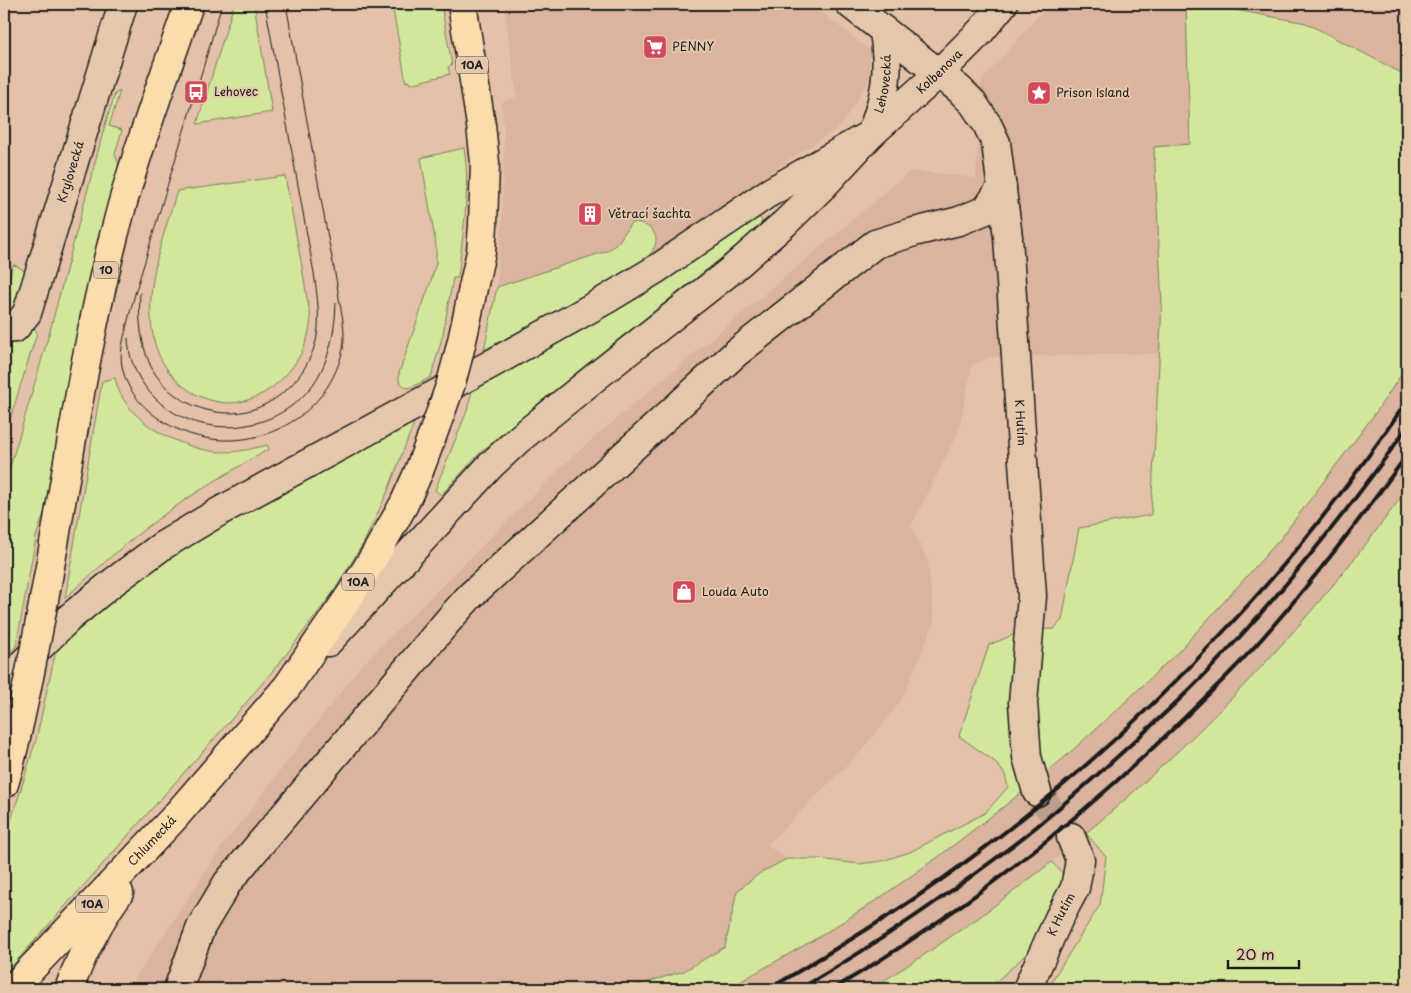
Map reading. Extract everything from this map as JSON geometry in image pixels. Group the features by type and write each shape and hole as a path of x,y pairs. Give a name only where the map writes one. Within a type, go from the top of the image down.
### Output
{"main road":[{"name":"10","path":"6,775 43,612 82,381 105,275 120,212 138,153 189,4"},
{"name":"10A","path":"287,687 351,594 404,504 436,426 464,335 481,252 485,163 462,4"},
{"name":"Chlumecká","path":"12,989 173,820 287,687"},
{"path":"69,989 75,972 110,906 173,820"}],"street":[{"name":"Krylovecká","path":"4,329 15,328 27,313 123,4"},
{"name":"Lehovecká","path":"850,4 938,74"},
{"name":"Kolbenova","path":"871,134 938,74 981,31 1003,4"},
{"name":"Lehovecká","path":"871,134 883,101 886,84 888,66 884,31"},
{"name":"K Hutím","path":"938,74 959,89 973,103 987,124 996,143 1008,237 1032,596 1023,703 1027,757 1037,792"},
{"path":"4,682 69,618 162,546 222,510 593,308 658,268 767,194 871,134"},
{"path":"287,687 491,464 598,374 729,272 785,223 823,186 871,134"},
{"path":"178,989 201,927 228,882 469,597 736,353 875,244 958,221 986,210 1002,187"},
{"name":"K Hutím","path":"1027,989 1059,918 1075,888 1080,860 1071,836"}],"shaded area":[{"path":"504,4 807,4 870,50 869,80 841,126 790,159 635,267 540,321 484,350 497,287 502,221 504,133 501,103 517,96"},
{"name":"Louda Auto","path":"1049,4 1186,4 1190,145 1154,147 1162,305 1160,353 992,357 972,365 958,432 911,526 928,562 934,622 902,699 862,750 767,845 787,859 760,873 725,947 684,971 625,989 131,989 133,982 221,848 361,666 575,454 911,171 976,178 982,80"},
{"path":"1203,4 1407,4 1407,76 1306,23"},
{"path":"1407,366 1407,489 1336,583 1285,642 1229,702 1112,812 1052,862 981,916 871,989 727,989 754,975 1002,808 1065,757 1123,704 1179,651 1281,538 1374,415"}],"green space":[{"path":"234,4 254,4 272,112 197,124"},
{"path":"392,4 441,4 452,65 448,67 450,74 410,84 409,81 406,82"},
{"path":"1186,4 1203,4 1306,23 1407,76 1407,366 1374,415 1281,538 1179,651 1065,757 1002,808 938,857 881,897 819,937 727,989 625,989 684,971 725,947 737,891 760,873 787,859 820,859 859,864 882,861 910,852 985,813 1008,787 1005,774 994,761 959,736 989,645 1025,630 1054,629 1062,620 1079,528 1151,515 1162,305 1154,147 1190,144"},
{"path":"120,91 109,126 122,130 115,154 120,168 94,257 80,320 45,510 36,537 16,646 4,659 4,488 48,338 105,125 115,94"},
{"path":"464,148 467,181 464,230 458,278 453,278 443,334 431,377 407,388 399,382 399,373 436,263 436,245 421,158"},
{"path":"285,176 310,313 307,339 293,366 283,378 258,396 244,401 229,403 202,397 190,391 170,373 156,349 153,335 151,298 156,262 177,191"},
{"path":"753,217 762,220 757,230 516,422 480,453 441,495 435,490 467,411 473,387 559,342 643,293 698,258"},
{"path":"636,222 650,228 656,238 654,249 639,264 622,276 484,350 497,287 607,251 618,243 630,224"},
{"path":"13,265 30,275 21,309 4,321 4,299"},
{"path":"32,323 37,333 4,438 4,337"},
{"path":"115,378 120,393 128,406 151,427 165,436 195,448 210,451 239,451 267,445 269,449 171,509 122,547 65,598 102,381"},
{"path":"417,415 387,493 364,542 332,594 285,656 245,704 4,975 4,842 36,740 56,650 126,589 193,542 269,495"},
{"path":"1407,489 1407,989 1051,989 1053,979 1100,905 1106,857 1086,833 1174,755 1257,671 1335,583"},
{"path":"1052,862 1063,874 1061,895 1034,947 988,989 871,989 981,916"}],"tunnel":[{"path":"1037,792 1071,837"}],"tram line":[{"path":"222,4 136,290 121,355 127,383 149,411 164,422 190,434 218,440 246,439 272,432 296,419 317,400 333,377 343,349 344,336 335,273 286,4"},
{"path":"140,293 142,336 151,366 165,386 175,395 199,408 227,413 254,409 265,404 275,399 293,383 301,374 312,352 316,341 318,324 315,281 265,4"},
{"path":"128,338 130,356 136,372 156,399 174,413 195,422 216,426 238,426 260,422 280,413 299,400 314,383 328,355 336,303"}],"railway":[{"path":"769,989 882,920 960,866 1040,804 1118,736 1192,665 1280,569 1312,531 1368,457 1407,401"},
{"path":"800,989 858,954 943,897 998,857 1064,804 1156,722 1185,695 1282,589 1358,495 1407,427"},
{"path":"833,989 925,931 1013,867 1098,798 1178,724 1261,640 1290,606 1358,521 1407,455"}],"place":[{"name":"PENNY","path":"655,47"},
{"name":"Lehovec","path":"196,92"},
{"name":"Prison Island","path":"1039,93"},
{"name":"Větrací šachta","path":"590,214"},
{"name":"Louda Auto","path":"684,592"}]}
